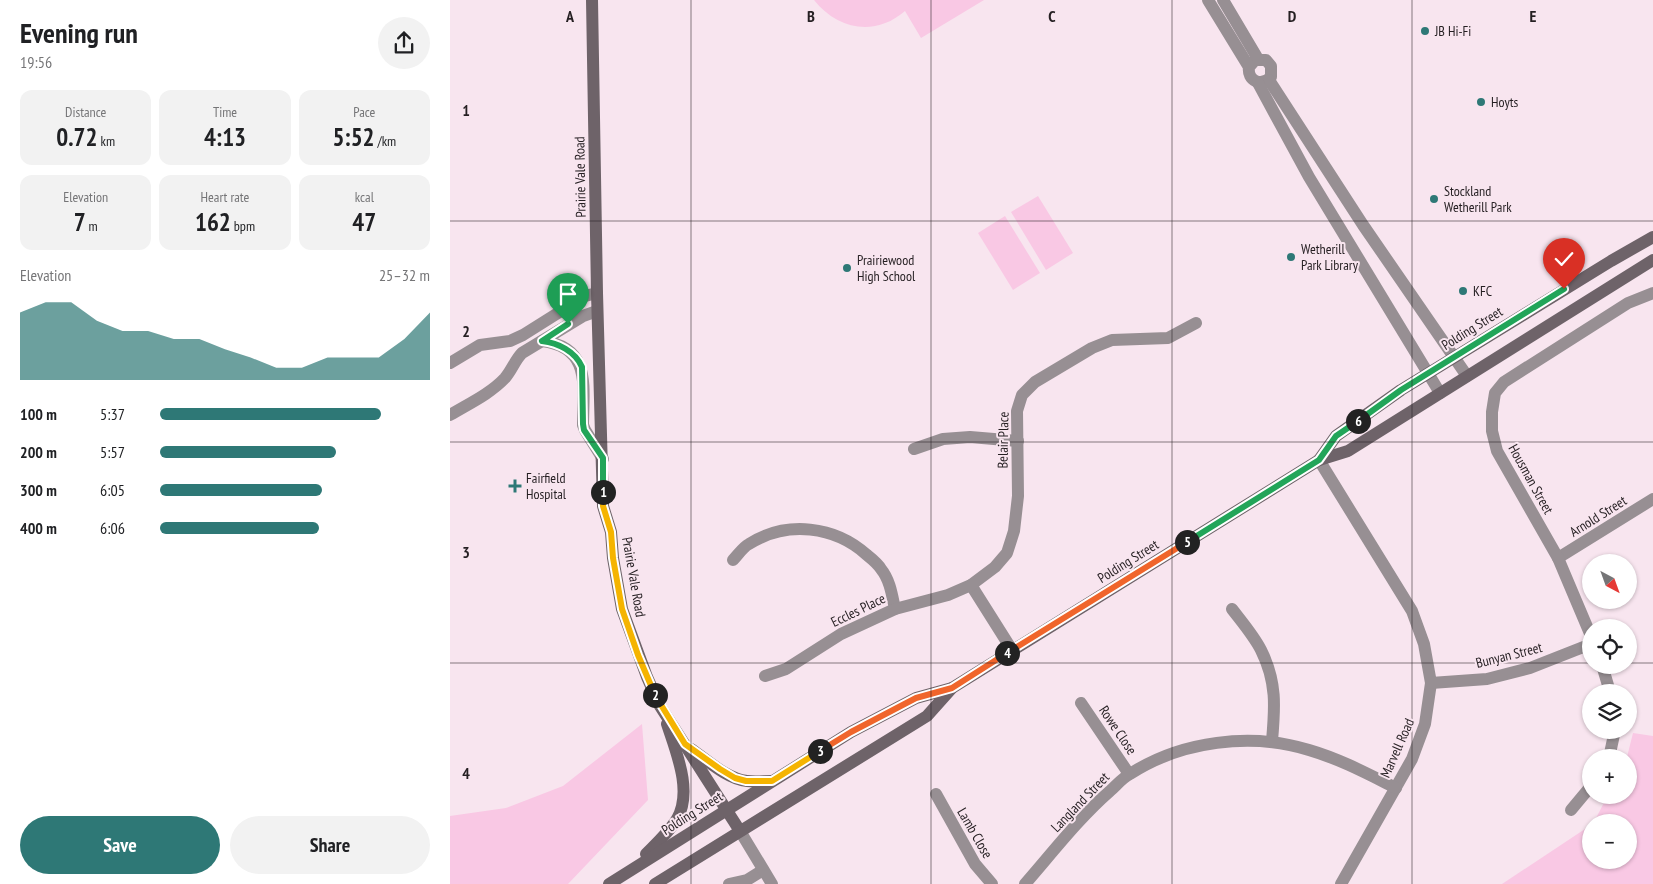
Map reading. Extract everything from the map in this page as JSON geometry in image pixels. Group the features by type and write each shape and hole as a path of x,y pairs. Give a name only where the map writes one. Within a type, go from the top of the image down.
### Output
{"main road":[{"name":"Prairie Vale Road","path":"592,0 597,310 603,506 611,532 613,558 622,609 638,655 660,706 740,831"},
{"name":"Polding Street","path":"1319,460 1336,436 1401,390 1653,237"},
{"name":"Polding Street","path":"655,884 926,716 952,688 1012,650 1319,460 1348,451 1653,260"},
{"name":"Polding Street","path":"609,884 851,732 916,698 952,688"},
{"path":"628,872 667,832 682,806 683,785 660,706"},
{"path":"685,744 735,778 746,781 772,781"}],"street":[{"path":"1208,0 1254,63"},
{"path":"1223,0 1254,63 1249,75 1251,78 1263,81 1467,376"},
{"path":"1254,63 1266,60 1271,66 1272,73 1263,81"},
{"path":"1263,81 1309,177 1440,393"},
{"path":"1337,223 1354,211"},
{"path":"450,363 480,345 510,340 523,335 585,296 597,293"},
{"name":"Housman Street","path":"1584,619 1558,558 1497,451 1492,431 1492,412 1496,393 1504,382 1628,303 1653,293"},
{"path":"450,415 497,386 522,353 583,316 597,310"},
{"name":"Belair Place","path":"971,585 995,567 1007,553 1014,530 1018,496 1017,411 1022,395 1035,382 1092,348 1112,340 1168,338 1196,323"},
{"path":"542,341 557,344 579,361 583,376 584,430 603,458"},
{"path":"914,449 943,438 970,437 1018,441"},
{"name":"Marvell Road","path":"1319,460 1412,611 1424,644 1431,683 1425,724 1412,759 1344,883"},
{"name":"Arnold Street","path":"1558,558 1653,499"},
{"path":"733,560 747,544 764,536 789,530 812,529 836,535 858,547 881,568 890,584 894,609"},
{"path":"971,585 1012,650"},
{"name":"Eccles Place","path":"765,676 786,669 842,634 894,609 948,594 971,585"},
{"path":"1232,609 1261,649 1272,677 1275,706 1272,741"},
{"name":"Bunyan Street","path":"1431,683 1486,679 1530,668 1582,648"},
{"name":"Rowe Close","path":"1081,702 1129,774"},
{"name":"Langland Street","path":"1025,884 1091,808 1129,774 1168,755 1215,743 1272,741 1308,749 1342,761 1396,788"},
{"name":"Lamb Close","path":"936,794 975,864 992,884"},
{"path":"1571,810 1582,797"},
{"path":"740,831 772,884"},
{"path":"729,884 747,880 763,870"}],"shaded area":[{"path":"814,0 984,0 921,38 905,11 882,24 857,27 845,24 834,18"},
{"path":"1038,196 1073,253 1046,270 1011,212"},
{"path":"1005,216 1040,273 1013,290 978,233"},
{"path":"642,724 648,800 568,884 450,884 450,816 506,808 563,786"},
{"path":"1637,734 1653,736 1653,884 1502,884 1582,831 1582,869 1637,869 1637,814 1598,814 1603,804 1637,804 1637,749 1629,749 1632,739 1637,739"}],"place":[{"name":"JB Hi-Fi","path":"1425,31"},
{"name":"Hoyts","path":"1481,102"},
{"name":"Stockland Wetherill Park","path":"1434,199"},
{"name":"Wetherill Park Library","path":"1291,257"},
{"name":"Prairiewood High School","path":"847,268"},
{"name":"KFC","path":"1463,291"},
{"name":"Fairfield Hospital","path":"515,486"}],"route":[{"path":"568,324 542,341 557,344 573,355 582,367 583,424 584,430 603,458 603,506 611,532 613,558 622,609 651,686 660,706 685,744 735,778 746,781 772,781 851,732 916,698 952,688 1191,540 1319,460 1336,436 1401,390 1564,289"}]}
